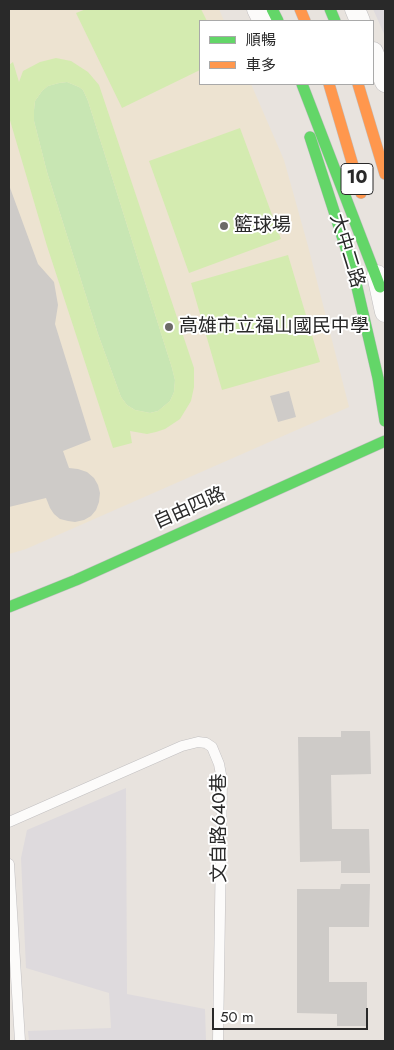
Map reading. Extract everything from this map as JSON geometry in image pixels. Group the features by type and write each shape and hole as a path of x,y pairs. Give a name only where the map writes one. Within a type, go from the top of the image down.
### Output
{"main road":[{"name":"大中二路","path":"292,85 354,270 378,378 385,422"},
{"path":"302,85 383,281"},
{"name":"10","path":"330,85 366,208"},
{"path":"360,85 385,138"},
{"name":"10","path":"360,85 385,174"},
{"path":"380,255 383,281"},
{"name":"自由四路","path":"9,607 76,580 385,441"}],"street":[{"path":"278,9 284,20"},
{"path":"374,54 385,82"},
{"name":"大中二路","path":"312,85 341,154 383,281 385,312"}],"lane":[{"name":"文自路640巷","path":"9,822 182,746 198,742 212,747 219,764 222,780 218,1041"},
{"path":"9,864 20,1041"}],"shaded area":[{"name":"高雄市立福山國民中學","path":"9,9 219,9 224,20 199,20 199,85 251,85 284,160 349,407 26,549 9,554"},
{"path":"373,9 385,9 385,36"},
{"path":"126,788 127,994 205,1009 206,1041 29,1041 28,1031 111,1028 109,993 26,968 21,858 27,830"}],"green space":[{"path":"86,9 201,9 206,20 199,20 199,70 122,108 76,13"},
{"path":"56,58 71,61 88,72 99,85 194,368 194,387 191,401 180,419 165,429 156,432 147,434 130,431 132,443 113,448 47,246 9,117 9,65 13,62 19,82 23,71 40,62","holes":["67,82 83,90 88,101 175,380 174,392 170,401 158,411 150,413 135,410 127,405 121,397 98,334 47,172 34,121 35,101 48,86"]},
{"path":"67,82 83,90 88,101 172,368 175,380 174,392 170,401 158,411 150,413 135,410 127,405 121,397 98,334 47,172 34,121 35,101 48,86"},
{"path":"240,128 281,239 189,273 149,161"},
{"path":"288,255 320,362 222,390 191,283"}],"building":[{"path":"9,185 38,264 54,282 58,305 55,324 91,440 63,451 69,468 87,472 94,478 100,493 96,510 91,516 75,522 60,519 50,508 46,498 9,507"},
{"path":"289,391 296,417 278,422 270,396"},
{"path":"341,731 370,731 371,774 331,775 332,829 369,829 370,873 341,873 341,861 300,862 298,737 341,737"},
{"path":"341,884 370,884 369,927 329,927 329,982 367,982 367,1026 337,1026 337,1014 297,1013 297,889 340,889"}],"traffic: fast":[{"path":"272,9 278,20"},
{"path":"330,9 335,20"},
{"path":"302,85 380,287"},
{"path":"310,137 353,270 378,378 385,421"},
{"path":"9,607 76,580 385,441"}],"traffic: slow":[{"path":"300,9 305,20"},
{"path":"329,85 361,193"},
{"path":"358,85 385,174"}],"place":[{"name":"籃球場","path":"224,226"},
{"name":"高雄市立福山國民中學","path":"169,327"}]}
